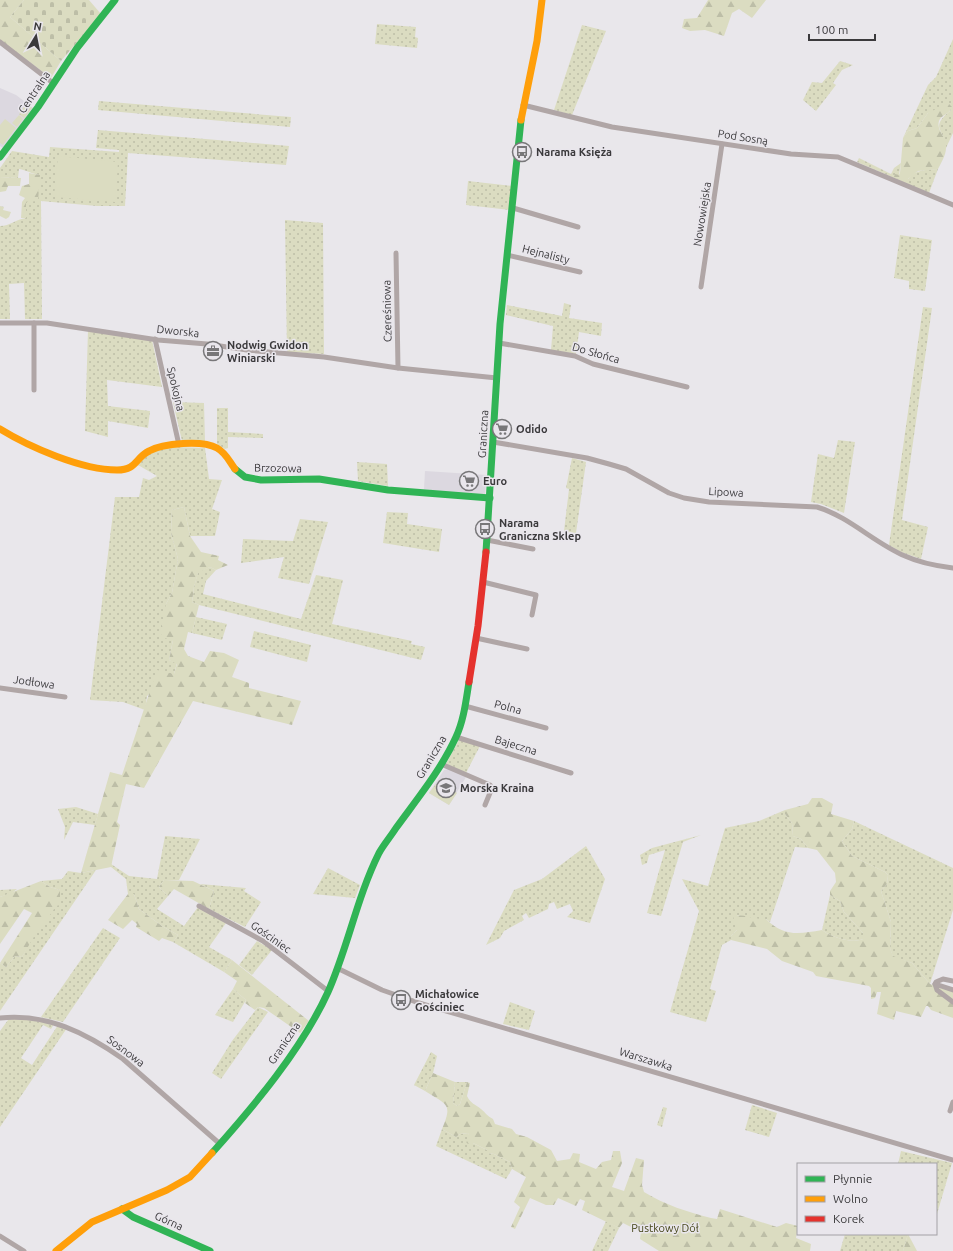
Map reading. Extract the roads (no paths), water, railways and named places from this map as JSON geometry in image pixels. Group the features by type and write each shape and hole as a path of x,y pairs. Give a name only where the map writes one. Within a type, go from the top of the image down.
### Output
{"street":[{"name":"Centralna","path":"0,157 37,109 77,48 115,0"},
{"name":"Graniczna","path":"56,1251 92,1222 167,1190 190,1176 220,1144 272,1081 313,1020 328,991 365,885 380,852 441,764 456,737 465,706 483,582 490,498 498,343 523,105 536,44 542,0"},
{"path":"0,42 54,83"},
{"name":"Pod Sosną","path":"523,105 612,127 791,154 838,157 953,205"},
{"name":"Nowowiejska","path":"701,287 722,144"},
{"path":"512,208 578,227"},
{"name":"Czereśniowa","path":"396,253 398,368"},
{"name":"Hejnalisty","path":"507,255 580,272"},
{"name":"Dworska","path":"0,323 34,323 90,328 155,339 208,344 246,350 324,356 398,368 497,378"},
{"path":"34,323 34,390"},
{"name":"Spokojna","path":"155,339 179,445"},
{"name":"Do Słońca","path":"498,343 575,356 593,364 687,387"},
{"name":"Brzozowa","path":"0,429 18,440 68,459 118,471 130,469 146,452 155,447 208,445 223,450 240,474 252,479 326,480 387,489 490,498"},
{"name":"Lipowa","path":"493,442 587,458 609,464 626,469 669,493 684,498 709,502 817,507 846,519 881,543 905,556 953,568"},
{"path":"487,540 533,549"},
{"path":"483,582 536,595 532,615"},
{"path":"476,638 527,649"},
{"name":"Jodłowa","path":"0,688 64,697"},
{"name":"Polna","path":"465,706 546,728"},
{"name":"Bajeczna","path":"456,737 571,773"},
{"path":"441,764 490,785 492,791 485,805"},
{"name":"Gościniec","path":"199,906 263,941 328,991"},
{"name":"Warszawka","path":"336,968 382,990 419,1003 953,1160"},
{"path":"936,984 936,982 943,979 953,981"},
{"path":"936,984 953,990"},
{"path":"936,984 937,990 953,1002"},
{"name":"Sosnowa","path":"0,1018 33,1018 57,1023 72,1028 106,1047 123,1059 220,1144"},
{"path":"950,1112 953,1102"},
{"name":"Górna","path":"122,1209 133,1217 210,1251"},
{"path":"0,1236 24,1251"}],"place":[{"name":"Narama Księża","path":"522,152"},
{"name":"Nodwig Gwidon Winiarski","path":"213,351"},
{"name":"Odido","path":"502,429"},
{"name":"Euro","path":"469,481"},
{"name":"Narama Graniczna Sklep","path":"485,529"},
{"name":"Morska Kraina","path":"446,788"},
{"name":"Michałowice Gościniec","path":"401,1000"}],"park label":[{"name":"Pustkowy Dół","path":"665,1228"}]}
